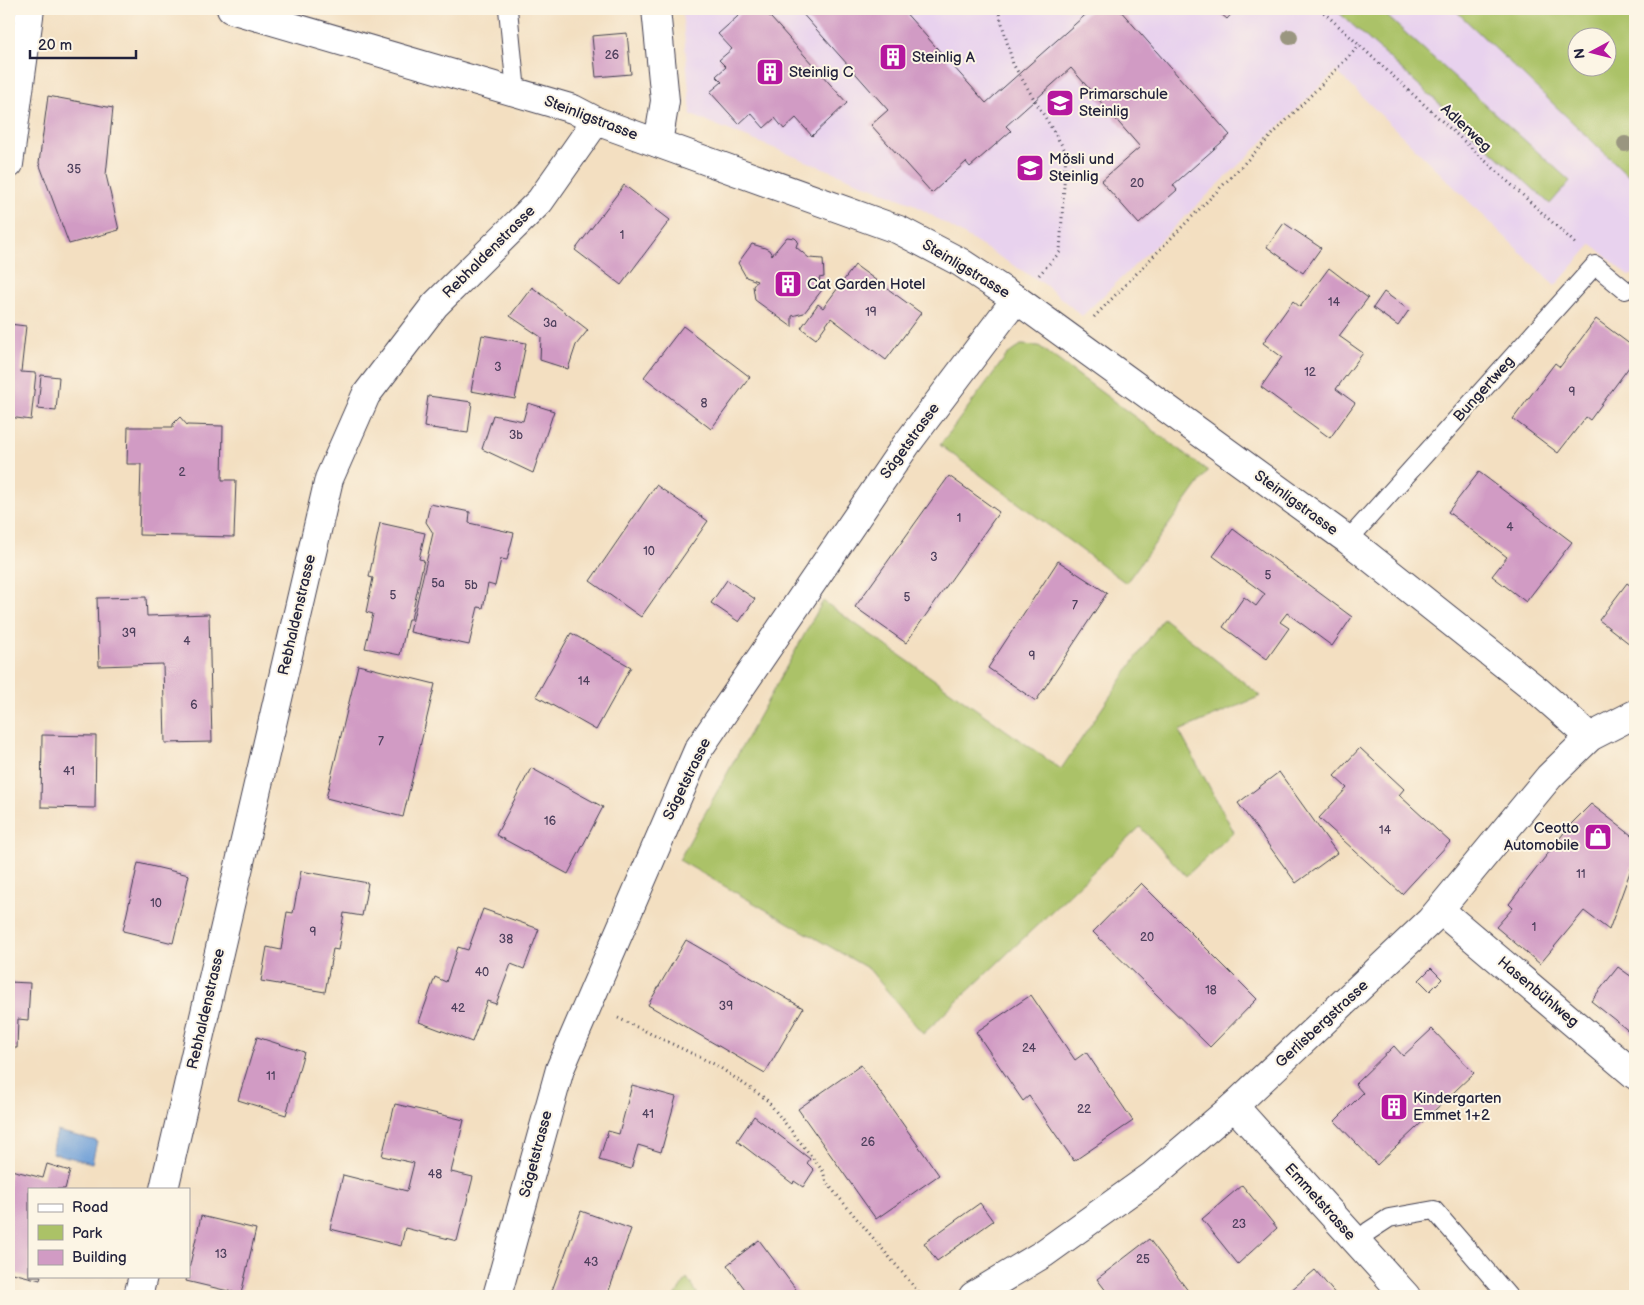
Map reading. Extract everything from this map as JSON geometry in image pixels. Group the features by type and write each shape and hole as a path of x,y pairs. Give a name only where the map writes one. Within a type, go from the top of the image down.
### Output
{"street":[{"path":"9,164 30,9"},
{"name":"Steinligstrasse","path":"231,9 573,109 596,121 899,230 960,262 1016,299 1348,540 1538,691 1590,737"},
{"path":"656,9 665,101 658,143"},
{"name":"Rebhaldenstrasse","path":"164,1188 330,479 366,395 435,305 540,201 596,121"},
{"name":"Sägetstrasse","path":"497,1296 560,1069 698,750 906,445 1016,299"},
{"name":"Gerlisbergstrasse","path":"973,1296 1043,1254 1152,1176 1234,1106 1430,921 1549,777 1590,737 1635,714"},
{"name":"Hasenbühlweg","path":"1440,910 1635,1075"},
{"name":"Emmetstrasse","path":"1234,1106 1406,1296"},
{"path":"138,1296 142,1278"}],"lane":[{"path":"508,9 516,92"},
{"path":"1595,265 1625,290"},
{"name":"Bungertweg","path":"1348,540 1595,265"},
{"path":"1356,1242 1368,1231 1389,1218 1434,1210 1508,1296"}],"path":[{"path":"998,9 1014,64 1066,152 1060,252 1037,278"},
{"name":"Adlerweg","path":"1320,9 1580,248 1595,265"},
{"path":"1092,320 1360,45"},
{"path":"588,1004 716,1065 766,1099 823,1171 826,1182 922,1296"}],"shaded area":[{"name":"Mösli und Steinlig","path":"682,9 1635,9 1635,273 1629,276 1592,244 1555,286 1336,71 1082,316 1044,284 913,204 691,115"}],"green space":[{"path":"1335,9 1379,9 1570,181 1550,204"},
{"path":"1454,9 1635,9 1635,182"},
{"path":"1021,345 1039,346 1208,471 1126,583 940,445 1007,355"},
{"path":"823,601 1061,769 1163,618 1261,696 1179,731 1234,832 1186,876 1140,827 923,1034 869,969 679,860"},
{"path":"687,1278 699,1296 675,1296"}],"water":[{"path":"57,1131 97,1141 92,1163 52,1153"}],"building":[{"name":"Steinlig C","path":"746,9 763,9 847,103 812,136 796,118 784,129 775,118 764,128 751,113 739,124 710,92 722,82 716,76 726,67 719,60 732,49 718,34"},
{"path":"803,9 902,9 986,103 1092,9 1119,9 1230,135 1173,185 1177,190 1139,224 1101,181 1140,147 1071,68 1006,126 1011,131 970,167 966,162 932,193 871,125 888,110 800,11"},
{"path":"1215,9 1236,9 1227,19"},
{"path":"627,33 631,74 596,77 592,36"},
{"path":"48,96 113,108 106,175 119,230 69,244 39,163"},
{"path":"624,185 670,220 621,285 575,250"},
{"path":"1284,223 1321,248 1303,273 1267,247"},
{"name":"Cat Garden Hotel","path":"787,237 795,238 798,241 796,247 809,258 823,259 824,277 819,278 822,290 804,313 792,316 792,327 755,300 753,286 757,281 746,277 738,263 752,244 769,250 772,255"},
{"path":"855,265 921,313 886,360 831,318 816,339 801,328 818,304 823,308"},
{"path":"1329,268 1368,298 1339,336 1363,353 1336,389 1355,403 1330,438 1261,387 1282,357 1263,343 1293,301 1300,307"},
{"path":"532,287 588,330 576,345 568,369 540,360 541,337 510,316"},
{"path":"1384,292 1409,310 1398,326 1373,308"},
{"path":"1596,319 1635,348 1635,359 1590,420 1586,417 1558,453 1513,419 1555,363 1560,367"},
{"path":"9,324 26,326 21,372 36,373 31,420 9,417"},
{"path":"683,326 750,377 711,429 644,377"},
{"path":"482,335 526,343 515,399 471,391"},
{"path":"41,375 59,377 56,411 38,409"},
{"path":"428,396 472,402 468,433 424,427"},
{"path":"528,403 554,411 533,473 482,449 493,415 523,421"},
{"path":"180,417 187,425 223,426 222,480 236,480 234,537 139,535 141,464 127,464 128,427 173,427 173,424"},
{"path":"1479,472 1572,542 1526,602 1492,576 1507,557 1448,512"},
{"path":"949,476 999,512 906,643 855,607"},
{"path":"656,485 708,521 641,617 590,581"},
{"path":"430,504 470,512 469,523 514,533 507,560 501,559 495,586 488,584 483,608 478,607 469,645 410,632 433,533 426,522"},
{"path":"380,523 425,533 419,559 424,560 411,619 408,619 400,655 365,648 373,614 366,612 373,578 369,577"},
{"path":"1233,529 1352,617 1332,646 1287,613 1280,622 1289,628 1267,659 1223,627 1244,597 1256,606 1265,594 1213,556"},
{"path":"1058,561 1107,593 1036,701 988,668"},
{"path":"727,580 755,599 739,622 711,603"},
{"path":"1627,583 1635,589 1635,648 1599,620"},
{"path":"146,597 147,616 209,614 212,742 165,743 163,664 99,666 97,598"},
{"path":"571,633 631,667 596,730 536,696"},
{"path":"358,665 435,684 403,817 326,798"},
{"path":"42,735 96,736 95,808 41,807"},
{"path":"1360,748 1404,789 1399,795 1450,842 1402,894 1319,818 1347,788 1334,776"},
{"path":"531,768 603,807 568,874 496,835"},
{"path":"1279,772 1337,853 1296,883 1238,803"},
{"path":"1591,804 1635,838 1635,858 1609,930 1584,911 1540,964 1496,927 1513,908 1509,904 1570,825"},
{"path":"138,863 189,875 173,943 123,931"},
{"path":"301,871 368,883 362,916 344,913 338,950 333,949 325,992 261,981 267,947 281,950 287,912 293,913"},
{"path":"1141,883 1257,999 1210,1047 1093,932"},
{"path":"483,909 539,929 524,969 511,964 496,1004 487,1001 472,1042 419,1022 435,977 446,982 458,947 468,950"},
{"path":"686,940 803,1008 765,1073 648,1005"},
{"path":"1618,967 1632,977 1635,973 1635,1036 1591,1001"},
{"path":"1431,968 1442,979 1430,991 1419,980"},
{"path":"9,982 30,983 28,1020 18,1019 17,1048 9,1048"},
{"path":"1031,995 1075,1060 1086,1052 1133,1121 1074,1161 1029,1096 1023,1101 976,1032"},
{"name":"Kindergarten Emmet 1+2","path":"1432,1029 1474,1073 1377,1165 1335,1121 1363,1093 1355,1084 1394,1046 1403,1056"},
{"path":"257,1037 304,1052 286,1115 238,1100"},
{"path":"861,1065 939,1175 876,1219 798,1109"},
{"path":"632,1085 676,1097 661,1152 638,1145 631,1169 599,1160 608,1131 619,1134"},
{"path":"395,1104 464,1120 451,1172 473,1177 457,1241 405,1228 401,1246 330,1229 343,1175 407,1191 414,1163 382,1156"},
{"path":"754,1116 810,1159 807,1163 814,1170 803,1187 794,1181 793,1184 737,1141"},
{"path":"47,1164 70,1171 65,1188 28,1188 28,1277 9,1272 9,1179 11,1170 43,1178"},
{"path":"1242,1185 1277,1228 1238,1264 1202,1219"},
{"path":"980,1203 993,1221 937,1261 924,1243"},
{"path":"581,1211 631,1229 607,1296 550,1296"},
{"path":"201,1216 256,1229 241,1294 186,1281 187,1278 190,1278 190,1265"},
{"path":"1149,1239 1192,1296 1110,1296 1097,1279"},
{"path":"759,1240 801,1296 750,1296 727,1265"},
{"path":"1315,1270 1337,1296 1284,1296"}],"place":[{"name":"Steinlig A","path":"893,57"},
{"name":"Steinlig C","path":"770,72"},
{"name":"Primarschule Steinlig","path":"1060,103"},
{"name":"Mösli und Steinlig","path":"1030,168"},
{"name":"Cat Garden Hotel","path":"788,284"},
{"name":"Ceotto Automobile","path":"1598,837"},
{"name":"Kindergarten Emmet 1+2","path":"1394,1107"}]}
